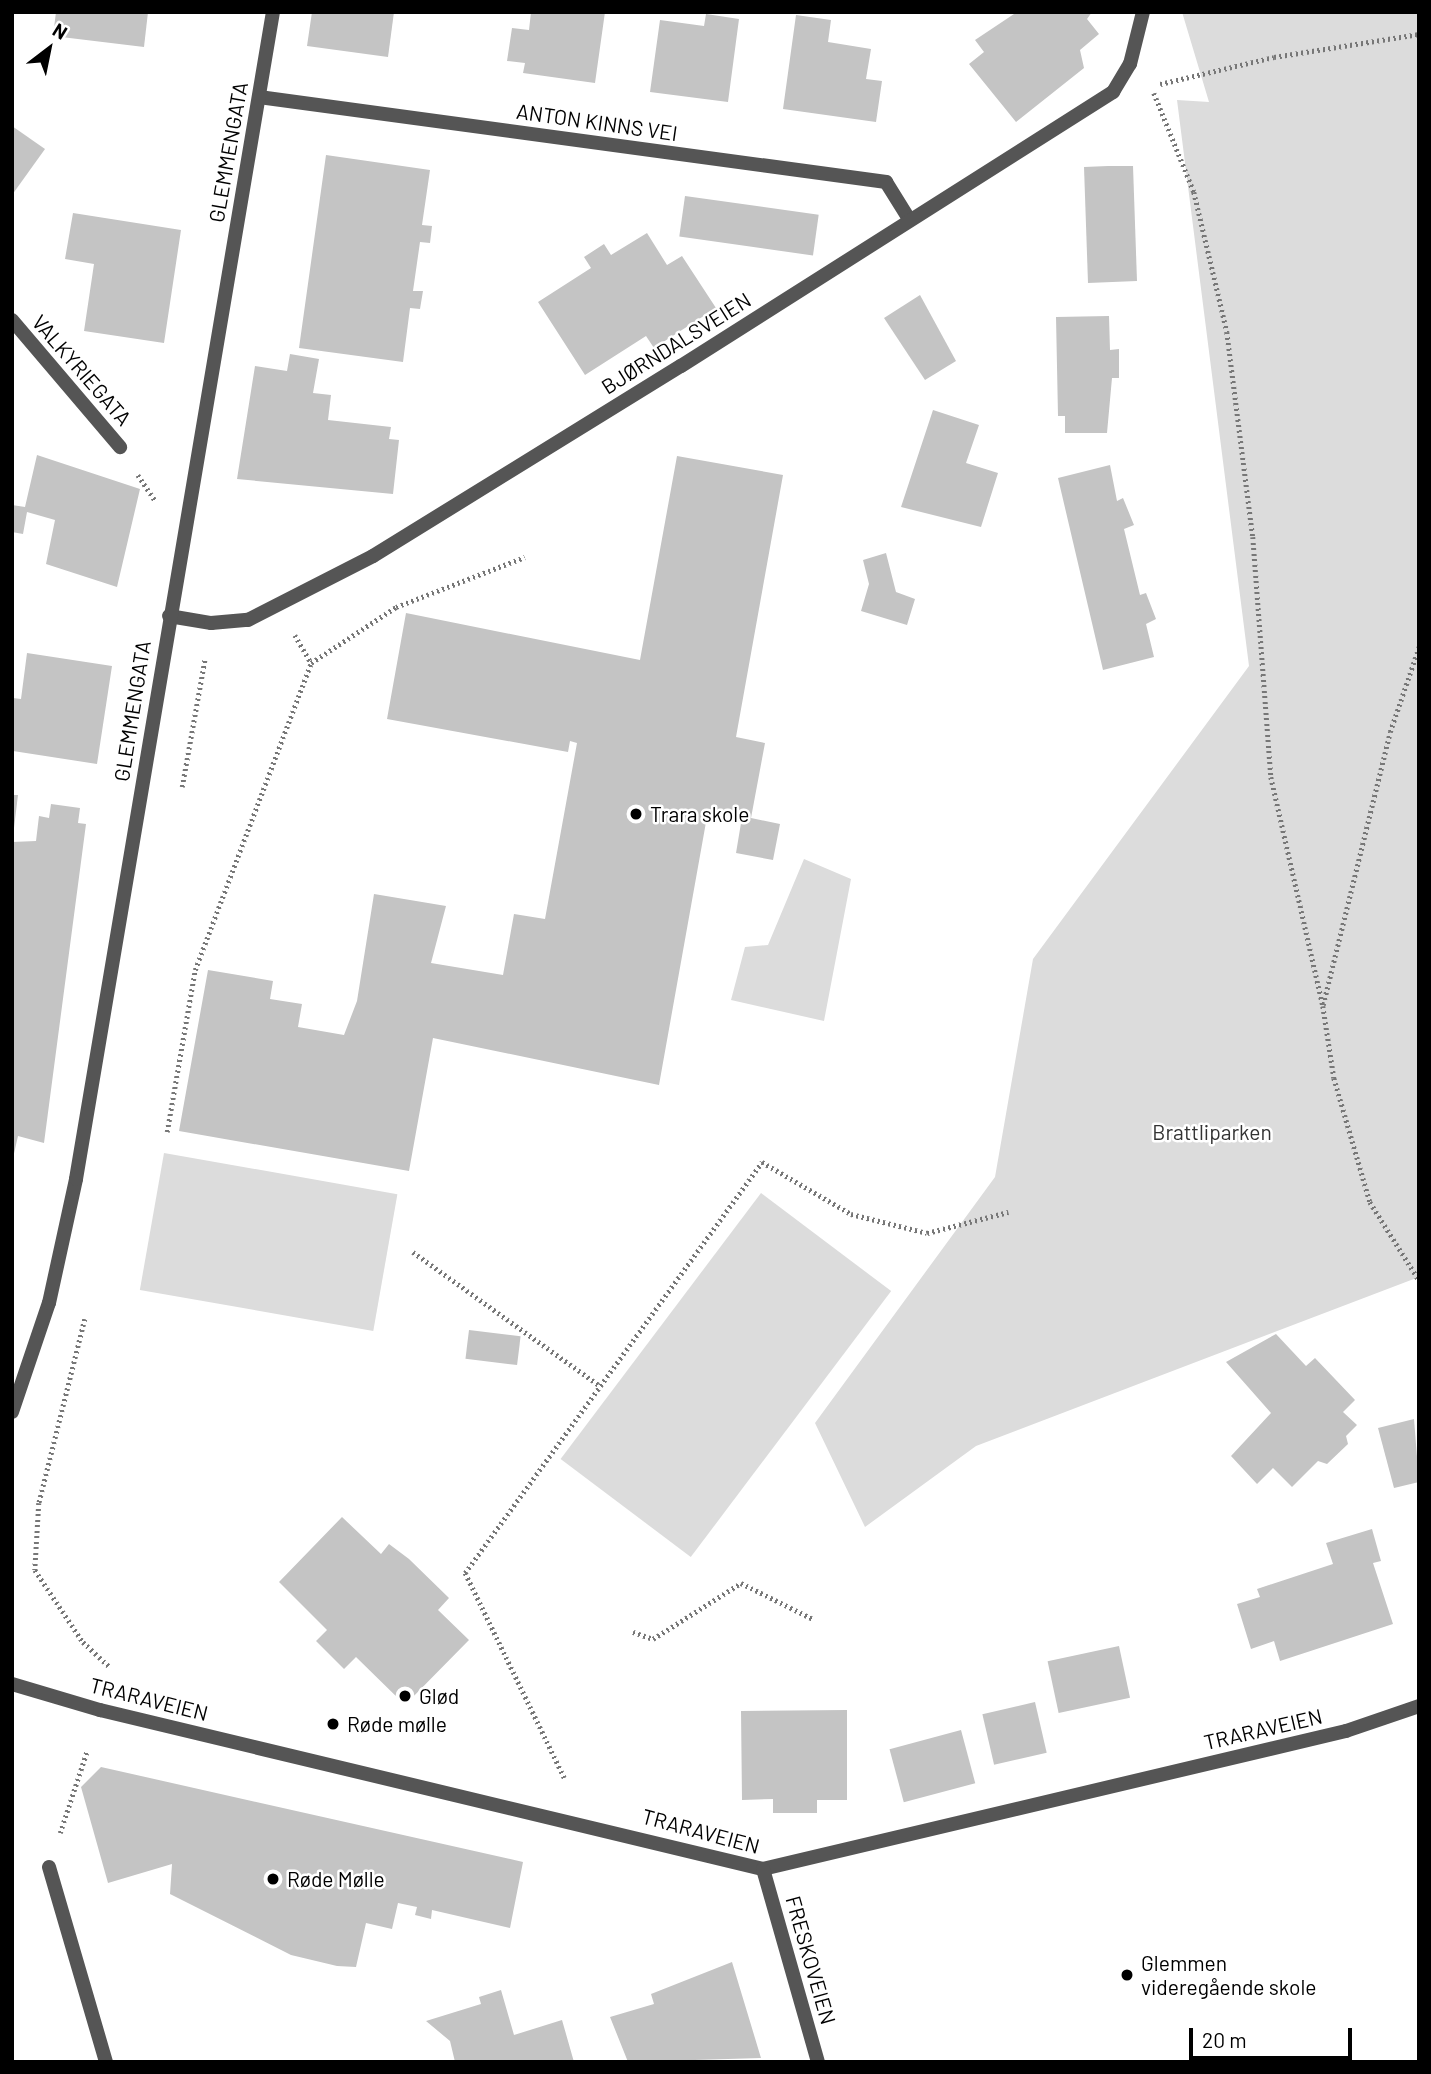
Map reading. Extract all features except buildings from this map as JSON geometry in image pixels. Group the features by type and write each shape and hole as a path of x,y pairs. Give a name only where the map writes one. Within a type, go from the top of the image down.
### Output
{"street":[{"name":"GLEMMENGATA","path":"12,1412 49,1303 76,1179 182,528 273,12"},
{"name":"BJØRNDALSVEIEN","path":"169,616 211,623 248,620 373,555 514,468 1113,92 1130,64 1143,12"},
{"name":"ANTON KINNS VEI","path":"259,97 886,182 909,219"},
{"name":"VALKYRIEGATA","path":"12,320 120,447"},
{"name":"TRARAVEIEN","path":"12,1684 100,1710 763,1869 1346,1731 1419,1706"},
{"path":"49,1867 106,2062"},
{"name":"FRESKOVEIEN","path":"763,1869 818,2062"}],"path":[{"path":"1419,34 1148,84 1172,127 1194,192 1227,332 1253,537 1271,777 1323,1006 1334,1077 1370,1202 1419,1280"},
{"path":"120,447 151,496 182,528"},
{"path":"167,1132 195,970 311,663 396,607 525,557"},
{"path":"280,603 311,663"},
{"path":"1323,1006 1390,732 1419,647"},
{"path":"564,1778 465,1573 762,1162 851,1214 927,1233 1008,1212"},
{"path":"413,1252 600,1386"},
{"path":"1413,1273 1419,1268"},
{"path":"633,1632 653,1639 741,1583 813,1619"},
{"path":"49,1867 87,1751"}],"green space":[{"name":"Brattliparken","path":"1182,12 1419,12 1419,1277 976,1446 865,1527 815,1423 995,1177 1033,959 1249,666 1177,100 1209,102"},
{"path":"804,859 851,879 824,1021 731,1000 745,947 768,945"},
{"path":"164,1153 397,1194 373,1331 140,1290"},
{"path":"761,1193 891,1291 691,1557 561,1459"}],"place":[{"name":"Trara skole","path":"636,814"},
{"name":"Glød","path":"405,1696"},
{"name":"Røde mølle","path":"333,1724"},
{"name":"Røde Mølle","path":"273,1879"},
{"name":"Glemmen videregående skole","path":"1127,1975"}]}
